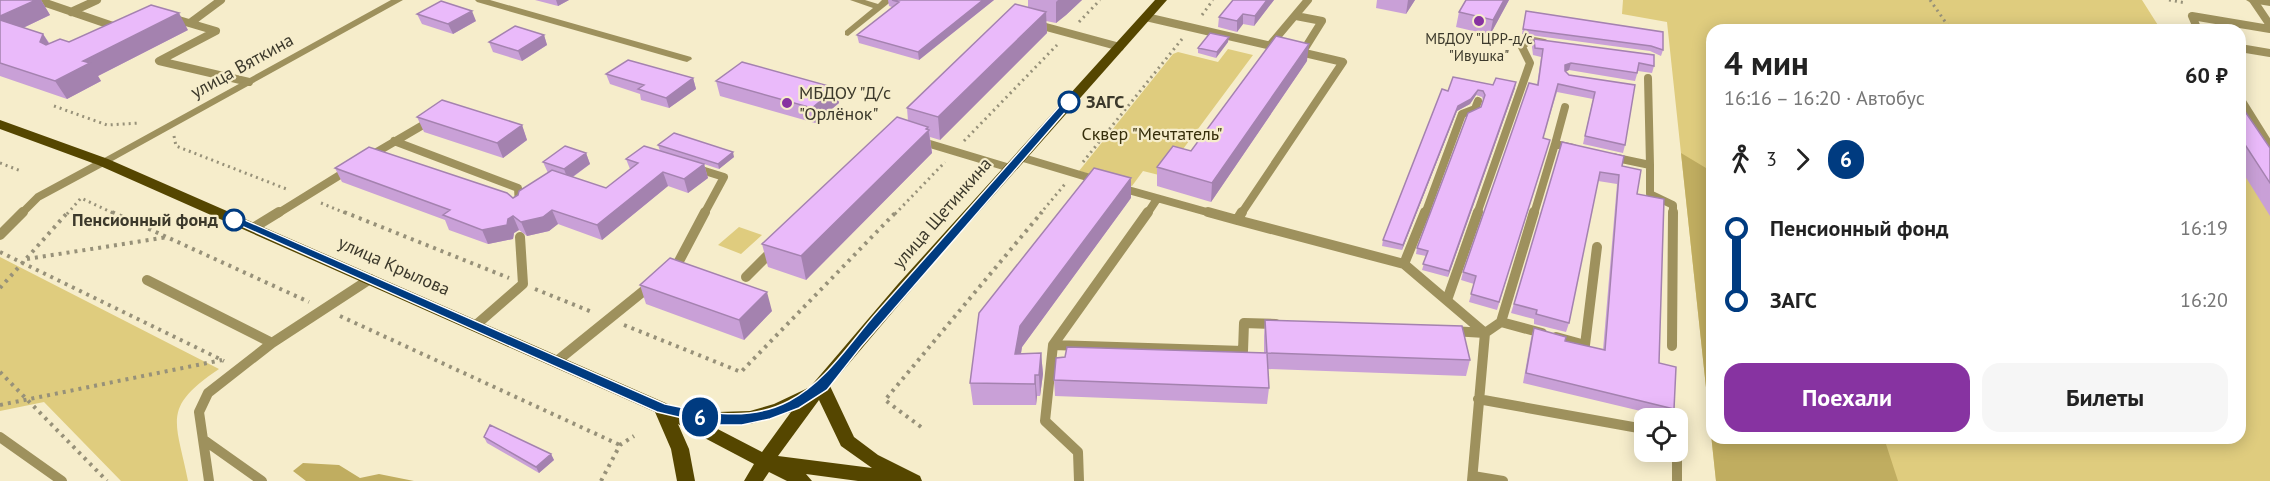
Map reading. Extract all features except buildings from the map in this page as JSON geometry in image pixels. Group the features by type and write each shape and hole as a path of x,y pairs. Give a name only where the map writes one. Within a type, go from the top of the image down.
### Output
{"main road":[{"name":"улица Щетинкина","path":"753,481 841,361 1161,0"},
{"name":"улица Крылова","path":"2,127 103,162 476,325 662,408 803,481"},
{"path":"662,408 712,420 742,420 770,414 794,405 822,387 847,441 872,460 913,481"},
{"path":"662,408 680,449 686,481"},
{"name":"улица Крылова","path":"765,462 913,481"},
{"path":"765,462 776,481"}],"street":[{"name":"улица Вяткина","path":"103,162 398,0"},
{"path":"480,0 687,59"},
{"path":"855,0 880,7"},
{"path":"848,33 888,0"},
{"path":"2252,0 2270,3"}],"lane":[{"path":"37,0 117,28"},
{"path":"72,12 97,0"},
{"path":"190,23 221,0"},
{"path":"1269,45 1308,0"},
{"path":"2252,0 2270,27"},
{"path":"164,15 216,31 159,61 249,82"},
{"path":"1296,16 1322,21 1302,53"},
{"path":"2195,24 2192,16 2270,27"},
{"path":"1146,17 1343,62 1237,220"},
{"path":"1024,21 1120,47"},
{"path":"107,33 127,26"},
{"path":"1447,300 1530,63 1522,47 1528,40 1550,43"},
{"path":"2246,49 2270,53"},
{"path":"1648,78 1650,194 1673,205 1672,346"},
{"path":"1636,88 1648,89"},
{"path":"1404,264 1448,157 1462,114 1475,109 1478,101"},
{"path":"1439,331 1485,333 1501,322 1565,106"},
{"path":"2246,108 2270,146"},
{"path":"364,160 423,125"},
{"path":"915,139 955,152 1074,173 1105,183"},
{"path":"394,141 518,188 519,206"},
{"path":"1555,144 1587,151"},
{"path":"1598,153 1650,165"},
{"path":"0,235 11,221 38,197 103,162"},
{"path":"557,361 677,265 724,177 682,164"},
{"path":"253,228 354,166"},
{"path":"1115,186 1404,264 1485,333"},
{"path":"1079,481 1078,452 1045,421 1053,345 1157,199"},
{"path":"0,217 11,221"},
{"path":"476,325 523,284 520,237"},
{"path":"746,278 779,244"},
{"path":"1501,322 1585,345 1597,246"},
{"path":"209,481 199,412 208,393 272,343 370,279"},
{"path":"147,280 272,343"},
{"path":"1053,345 1243,351 1244,323 1290,325"},
{"path":"1485,333 1472,478 1503,481"},
{"path":"1478,399 1634,427"},
{"path":"0,437 62,481"},
{"path":"204,440 262,481"},
{"path":"1677,462 1677,481"}],"path":[{"path":"174,136 176,146 188,151 741,372 1100,0"},
{"path":"921,427 885,400 1074,173 1213,0"},
{"path":"1930,0 1947,24"},
{"path":"54,106 107,125 140,123"},
{"path":"0,163 21,171"},
{"path":"0,288 81,198 620,445"},
{"path":"27,259 168,237"},
{"path":"0,252 238,368"},
{"path":"0,405 223,360"},
{"path":"0,372 107,481"},
{"path":"601,481 620,445 634,436"}],"green space":[{"path":"1623,0 2142,0 2157,24 1706,24 1706,387 1667,22 1622,14"},
{"name":"Сквер \"Мечтатель\"","path":"1228,49 1253,55 1163,176 1143,171 1132,186 1079,171 1173,54 1178,52 1218,62"},
{"path":"2246,168 2270,207 2270,481 1716,481 1712,444 2246,444"},
{"path":"739,227 762,235 741,254 718,245"},
{"path":"0,257 219,369 188,394 177,417 177,429 188,481 121,481 44,402 0,411"}],"shaded area":[{"path":"1681,153 1706,168 1706,387"},
{"path":"1712,444 1886,444 1898,481 1716,481"},
{"path":"303,463 339,465 360,478 379,474 414,481 306,481 293,471"}],"bus line":[{"name":"6","path":"234,220 662,408 712,420 742,420 770,414 794,405 822,387 841,361 1069,102"}],"place":[{"name":"МБДОУ \"ЦРР-д/с \"Ивушка\"","path":"1479,21"},
{"name":"ЗАГС","path":"1069,102"},
{"name":"МБДОУ \"Д/с \"Орлёнок\"","path":"787,103"},
{"name":"Пенсионный фонд","path":"234,220"}]}
